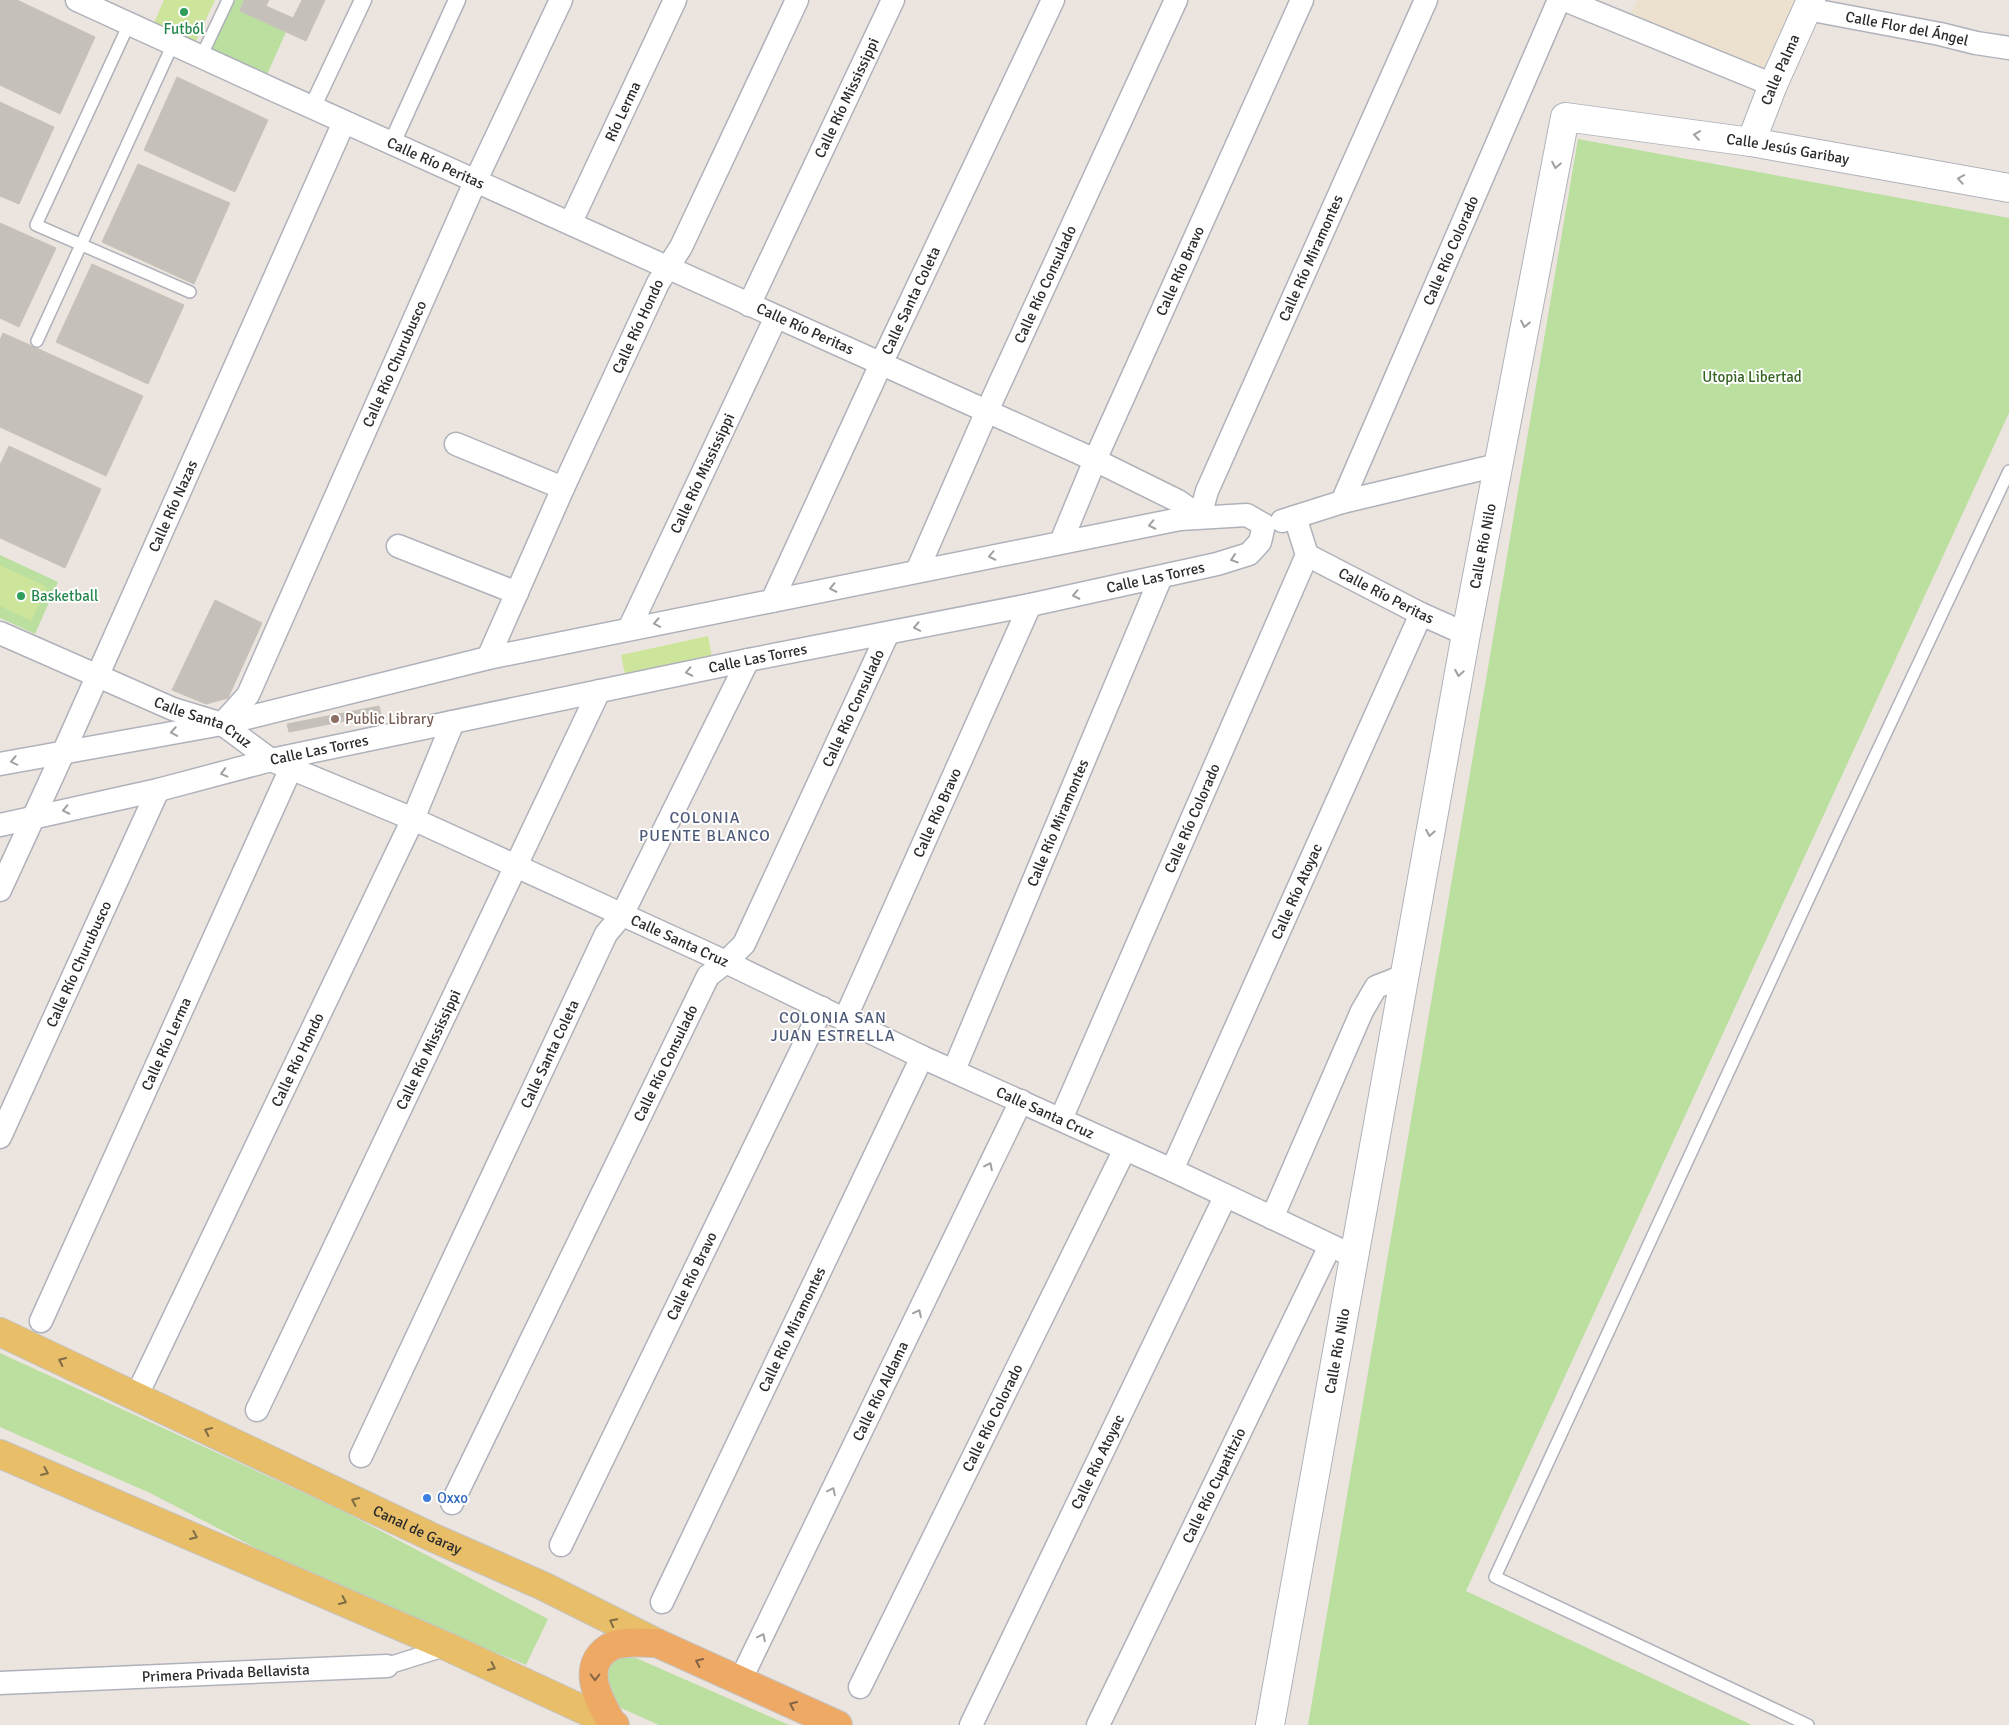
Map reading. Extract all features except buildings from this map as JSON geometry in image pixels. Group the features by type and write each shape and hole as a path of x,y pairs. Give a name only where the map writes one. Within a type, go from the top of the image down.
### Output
{"highway":[{"path":"613,1725 598,1697 593,1679 596,1660 611,1647 634,1643 657,1643"},
{"name":"Canal de Garay","path":"657,1643 838,1725"}],"main road":[{"name":"Canal de Garay","path":"0,1332 436,1539 543,1586 657,1643"},
{"path":"0,1454 117,1502 448,1647 613,1725"}],"street":[{"name":"Calle Río Peritas","path":"77,0 312,108 476,182 571,222 749,305 1095,460 1178,501 1200,516"},
{"path":"312,108 363,0"},
{"path":"392,143 457,0"},
{"name":"Calle Río Churubusco","path":"222,724 248,695 476,182 561,0"},
{"name":"Río Lerma","path":"571,222 676,0"},
{"name":"Calle Río Hondo","path":"488,658 563,488 658,283 686,238 797,0"},
{"name":"Calle Río Mississippi","path":"749,305 893,0"},
{"name":"Calle Santa Coleta","path":"772,601 881,364 1053,0"},
{"name":"Calle Río Consulado","path":"917,571 987,411 1176,0"},
{"name":"Calle Río Bravo","path":"1061,542 1095,460 1302,0"},
{"name":"Calle Río Miramontes","path":"1200,516 1207,491 1426,0"},
{"name":"Calle Río Colorado","path":"1342,502 1559,0"},
{"path":"1565,0 1773,85"},
{"name":"Calle Palma","path":"1751,142 1773,85 1809,5"},
{"name":"Calle Flor del Ángel","path":"1809,5 1976,43 2009,48"},
{"name":"Calle Jesús Garibay","path":"1565,117 1751,142 2009,188"},
{"name":"Calle Río Nilo","path":"1270,1725 1466,634 1565,117"},
{"name":"Calle Río Nazas","path":"0,890 64,751 344,122"},
{"name":"Calle Río Mississippi","path":"629,629 776,317"},
{"path":"456,444 563,488"},
{"path":"0,764 222,724 488,658 1180,518 1248,515 1264,525 1342,502 1498,465"},
{"path":"1295,517 1307,555"},
{"name":"Calle Las Torres","path":"0,825 281,764 453,722 748,660 1030,605 1217,564 1249,554 1260,542 1264,525"},
{"path":"398,546 517,593"},
{"name":"Calle Río Peritas","path":"1307,555 1422,614 1466,634"},
{"name":"Calle Río Colorado","path":"1061,1119 1307,555"},
{"name":"Calle Río Miramontes","path":"954,1070 1161,577"},
{"name":"Calle Río Bravo","path":"845,1019 1030,605"},
{"name":"Calle Río Atoyac","path":"1172,1170 1422,614"},
{"name":"Calle Santa Cruz","path":"0,633 173,709 222,724 281,764 413,819 726,962 922,1057 1172,1170 1225,1197 1355,1257"},
{"name":"Calle Río Consulado","path":"452,1503 708,976 744,944 888,633"},
{"name":"Calle Santa Coleta","path":"361,1456 606,934 622,915 748,660"},
{"name":"Calle Río Mississippi","path":"257,1410 599,691"},
{"name":"Calle Río Hondo","path":"136,1397 413,819 453,722"},
{"name":"Calle Río Lerma","path":"40,1321 281,764"},
{"name":"Calle Río Churubusco","path":"0,1137 158,790"},
{"path":"1272,1218 1362,1011 1376,987 1404,976"},
{"name":"Calle Río Bravo","path":"561,1545 822,1008"},
{"name":"Calle Río Miramontes","path":"662,1602 922,1057"},
{"name":"Calle Río Aldama","path":"740,1681 1020,1100"},
{"name":"Calle Río Colorado","path":"860,1687 1125,1149"},
{"name":"Calle Río Atoyac","path":"971,1725 1225,1197"},
{"name":"Calle Río Cupatitzio","path":"1098,1725 1330,1246"},
{"name":"Primera Privada Bellavista","path":"0,1683 387,1666 448,1647"}],"lane":[{"path":"201,57 228,0"},
{"path":"129,24 36,225 190,292"},
{"path":"37,341 173,44"},
{"path":"1808,1725 1495,1577 1837,837 2009,471"}],"shaded area":[{"path":"1637,0 1799,0 1767,71 1629,17"}],"green space":[{"name":"Futból","path":"164,0 215,0 195,43 154,23"},
{"path":"232,0 244,0 240,11 286,32 265,79 207,52"},
{"name":"Utopia Libertad","path":"1578,139 2009,218 2009,413 1466,1591 1752,1725 1308,1725"},
{"path":"0,555 58,582 35,634 0,618"},
{"name":"Basketball","path":"0,565 47,587 31,621 0,606"},
{"path":"708,636 713,661 626,680 621,655"},
{"path":"0,1353 341,1510 548,1619 526,1665 314,1578 150,1493 0,1427"},
{"path":"619,1658 636,1658 789,1725 659,1725 612,1704 606,1688 607,1667"}],"place":[{"name":"Futból","path":"184,12"},
{"name":"Basketball","path":"21,596"},
{"name":"Public Library","path":"335,719"},
{"name":"Oxxo","path":"427,1498"}],"district":[{"name":"COLONIA PUENTE BLANCO","path":"705,827"},
{"name":"COLONIA SAN JUAN ESTRELLA","path":"833,1027"}]}
